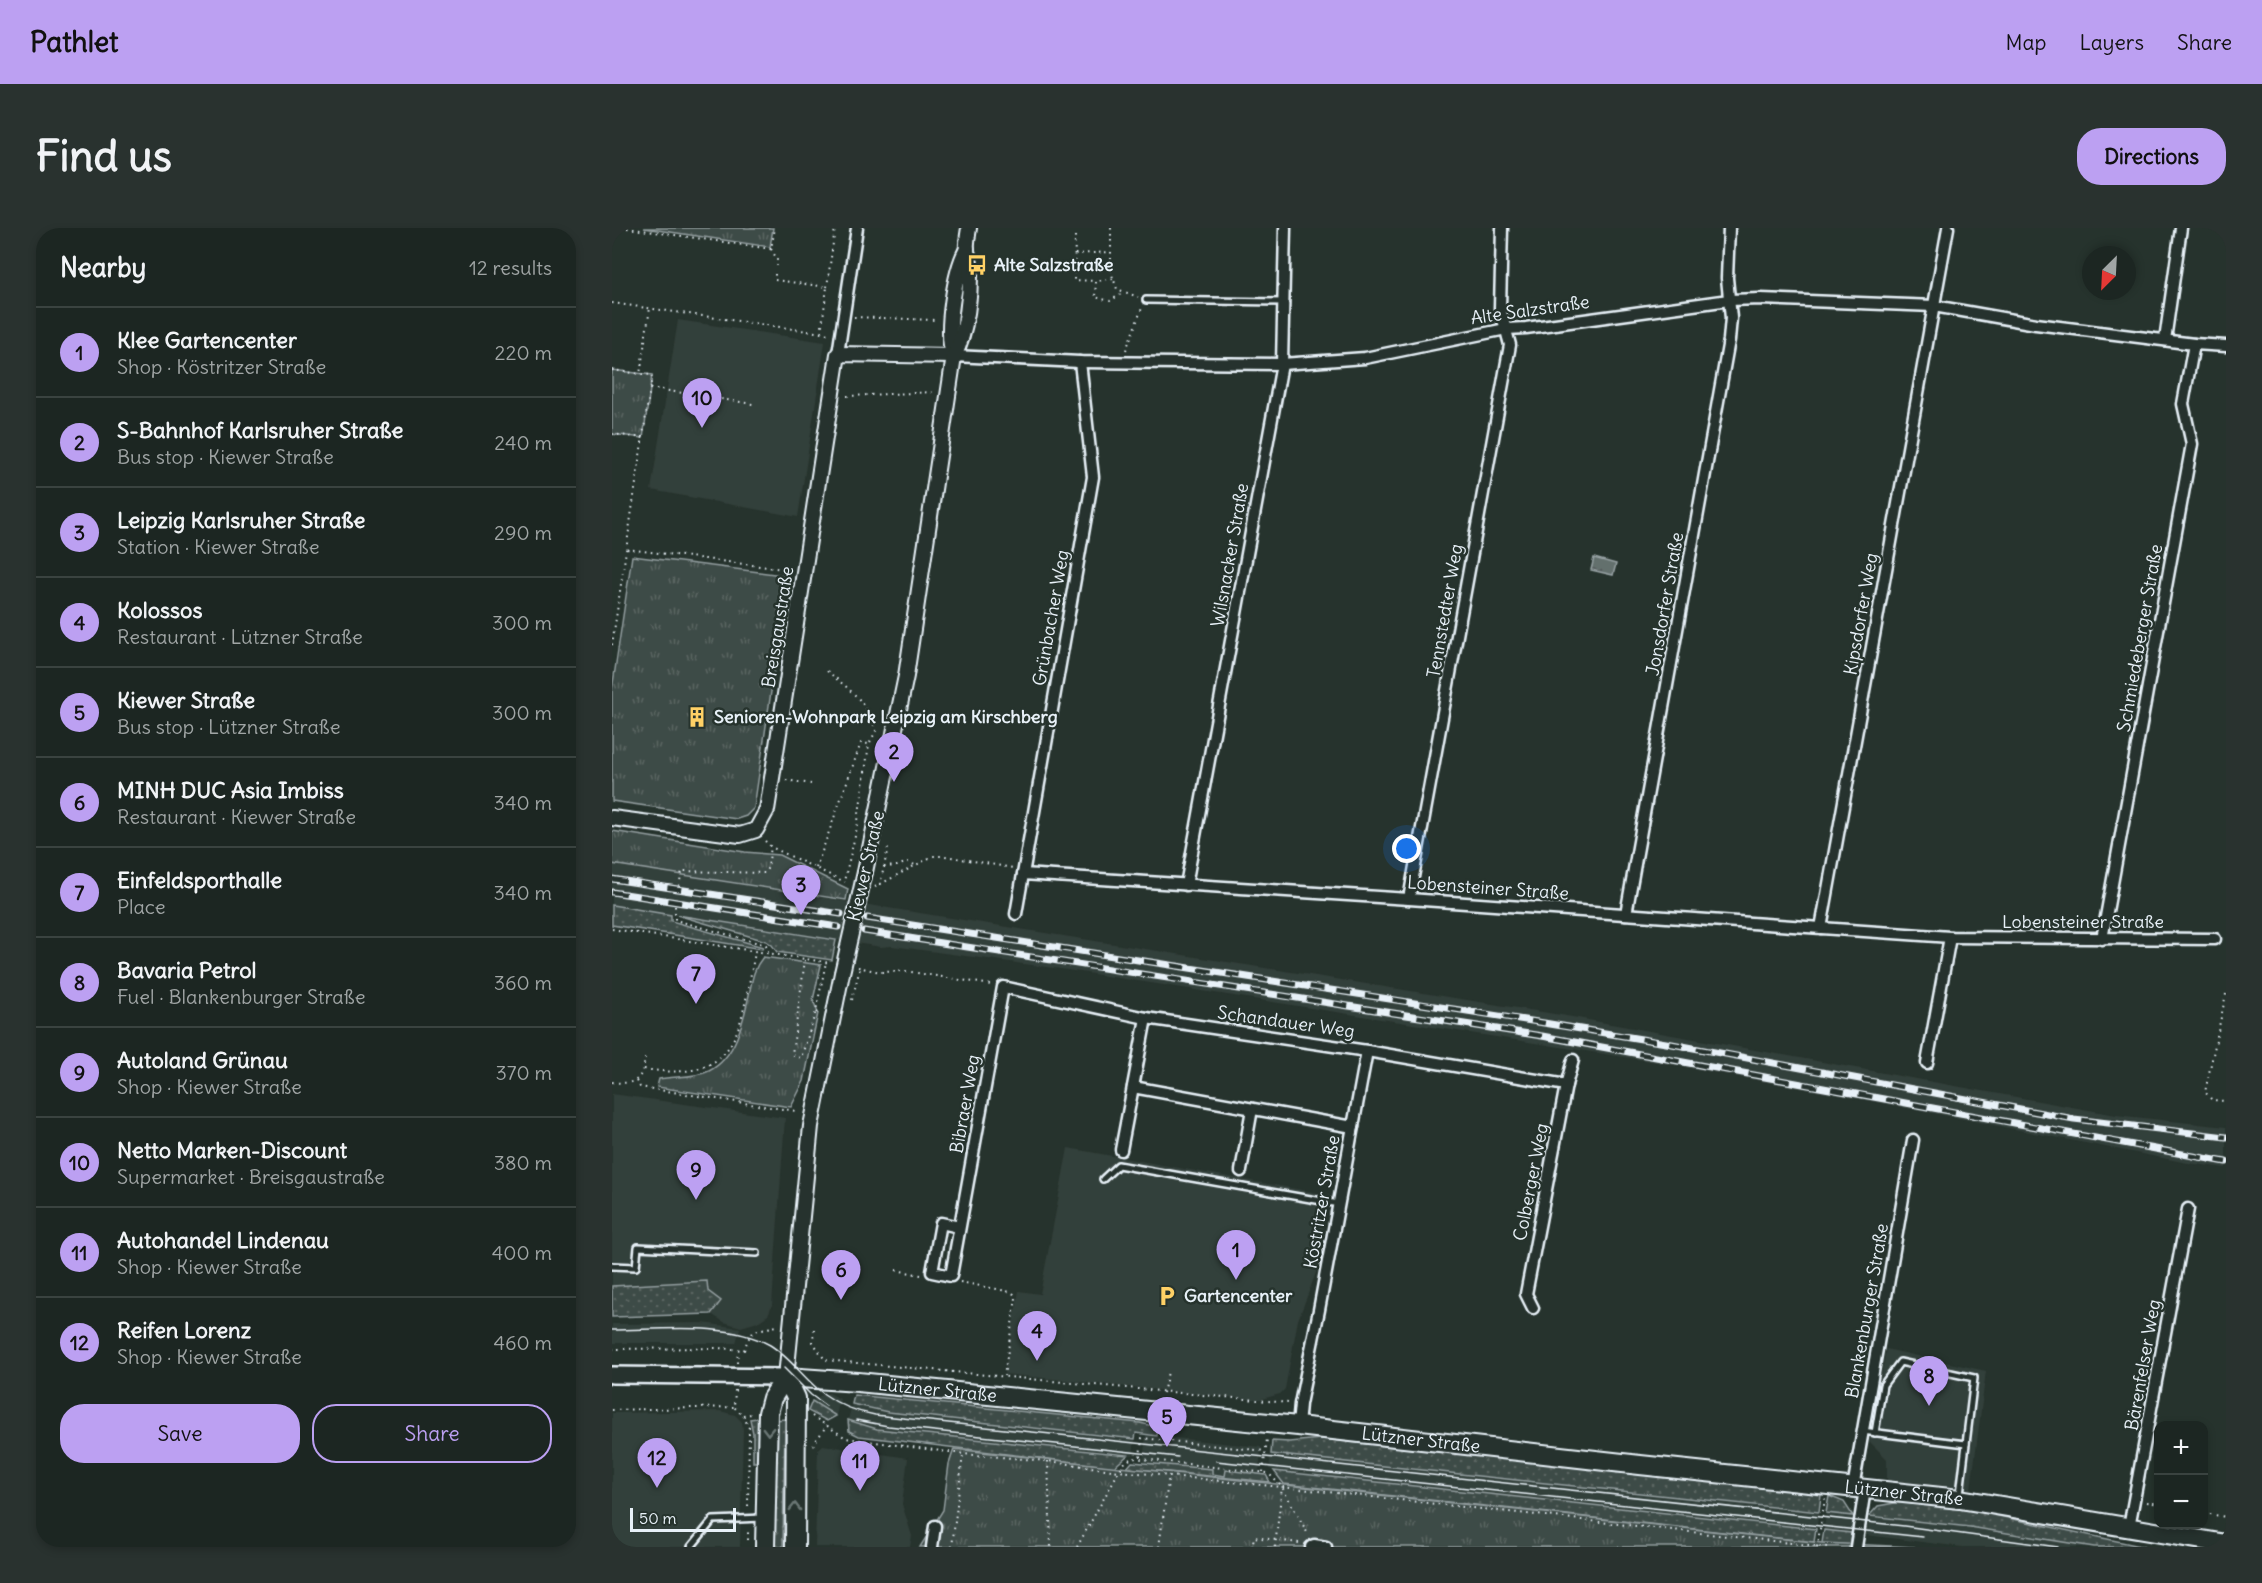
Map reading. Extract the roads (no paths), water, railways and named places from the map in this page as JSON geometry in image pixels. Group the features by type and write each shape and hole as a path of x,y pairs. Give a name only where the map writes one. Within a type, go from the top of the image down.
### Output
{"main road":[{"name":"Lützner Straße","path":"612,1375 786,1377 892,1385 1298,1426 1640,1466 1960,1499 2226,1544"},
{"name":"Kiewer Straße","path":"765,1547 757,1518 768,1413 772,1398 786,1377"},
{"name":"Kiewer Straße","path":"786,1377 796,1398 795,1547"}],"street":[{"path":"838,354 857,228"},
{"name":"Kiewer Straße","path":"954,356 950,347 951,320 959,266 966,249 969,228"},
{"name":"Wilsnacker Straße","path":"1186,885 1282,364 1285,228"},
{"name":"Tennstedter Weg","path":"1409,899 1510,345 1500,308 1502,228"},
{"name":"Jonsdorfer Straße","path":"1626,914 1729,340 1731,318 1727,278 1729,228"},
{"name":"Kipsdorfer Weg","path":"1821,928 1948,228"},
{"path":"2165,340 2181,228"},
{"name":"Kiewer Straße","path":"786,1377 811,1126 842,973 894,741 910,654 954,356 962,336 968,300 970,262 966,249"},
{"name":"Alte Salzstraße","path":"838,354 954,356 1080,362 1282,364 1365,358 1506,329 1729,300 1761,299 1934,306 2036,324 2194,344 2226,345"},
{"name":"Schmiedeberger Straße","path":"2102,939 2192,444 2183,404 2194,344"},
{"name":"Breisgaustraße","path":"612,818 740,835 756,830 767,810 838,354"},
{"name":"Grünbacher Weg","path":"1016,914 1092,477 1080,362"},
{"name":"Lobensteiner Straße","path":"1024,872 1950,937 2215,939"},
{"path":"1927,1063 1950,937"},
{"name":"Schandauer Weg","path":"1003,987 1146,1018 1366,1051 1566,1085"},
{"name":"Bibraer Weg","path":"959,1227 941,1223 932,1272 951,1276 1003,987"},
{"path":"1121,1150 1146,1018"},
{"name":"Köstritzer Straße","path":"1298,1426 1300,1404 1340,1204 1366,1051"},
{"name":"Colberger Weg","path":"1533,1308 1526,1294 1566,1085 1573,1060"},
{"name":"Köstritzer Straße","path":"1133,1087 1353,1126"},
{"path":"1241,1171 1252,1109"},
{"name":"Blankenburger Straße","path":"1856,1547 1862,1431 1913,1140"},
{"name":"Bärenfelser Weg","path":"2129,1527 2188,1209"},
{"path":"932,1547 934,1526"},
{"path":"1312,1546 1326,1547"}],"lane":[{"path":"1146,300 1284,302"},
{"path":"1102,1179 1118,1165 1340,1204"},
{"path":"612,1266 636,1267 638,1247 757,1253"},
{"path":"1875,1433 1883,1385 1900,1362 1974,1378 1960,1499"},
{"path":"1862,1431 1966,1444"},
{"path":"691,1547 713,1520 757,1518"}],"water":[{"path":"1594,558 1616,564 1613,575 1591,570"}],"tram line":[{"path":"612,1330 693,1328 753,1337 778,1350 830,1398 848,1408 875,1415 1904,1526 2058,1547"},
{"path":"784,1368 811,1395 826,1406"},
{"path":"856,1420 888,1426 1178,1457"},
{"path":"1216,1461 1923,1537"}],"railway":[{"path":"612,879 841,914"},
{"path":"612,892 838,927"},
{"path":"867,918 1672,1044 2074,1119 2226,1137"},
{"path":"864,931 1542,1036 2226,1162"}],"place":[{"name":"Alte Salzstraße","path":"977,265"},
{"name":"Netto Marken-Discount","path":"702,428"},
{"name":"Senioren-Wohnpark Leipzig am Kirschberg","path":"697,717"},
{"name":"S-Bahnhof Karlsruher Straße","path":"894,782"},
{"name":"Leipzig Karlsruher Straße","path":"801,915"},
{"name":"Einfeldsporthalle","path":"696,1004"},
{"name":"Autoland Grünau","path":"696,1200"},
{"name":"Klee Gartencenter","path":"1236,1280"},
{"name":"Gartencenter","path":"1167,1296"},
{"name":"MINH DUC Asia Imbiss","path":"841,1300"},
{"name":"Kolossos","path":"1037,1361"},
{"name":"Bavaria Petrol","path":"1929,1406"},
{"name":"Kiewer Straße","path":"1167,1447"},
{"name":"Reifen Lorenz","path":"657,1488"},
{"name":"Autohandel Lindenau","path":"860,1491"}]}
